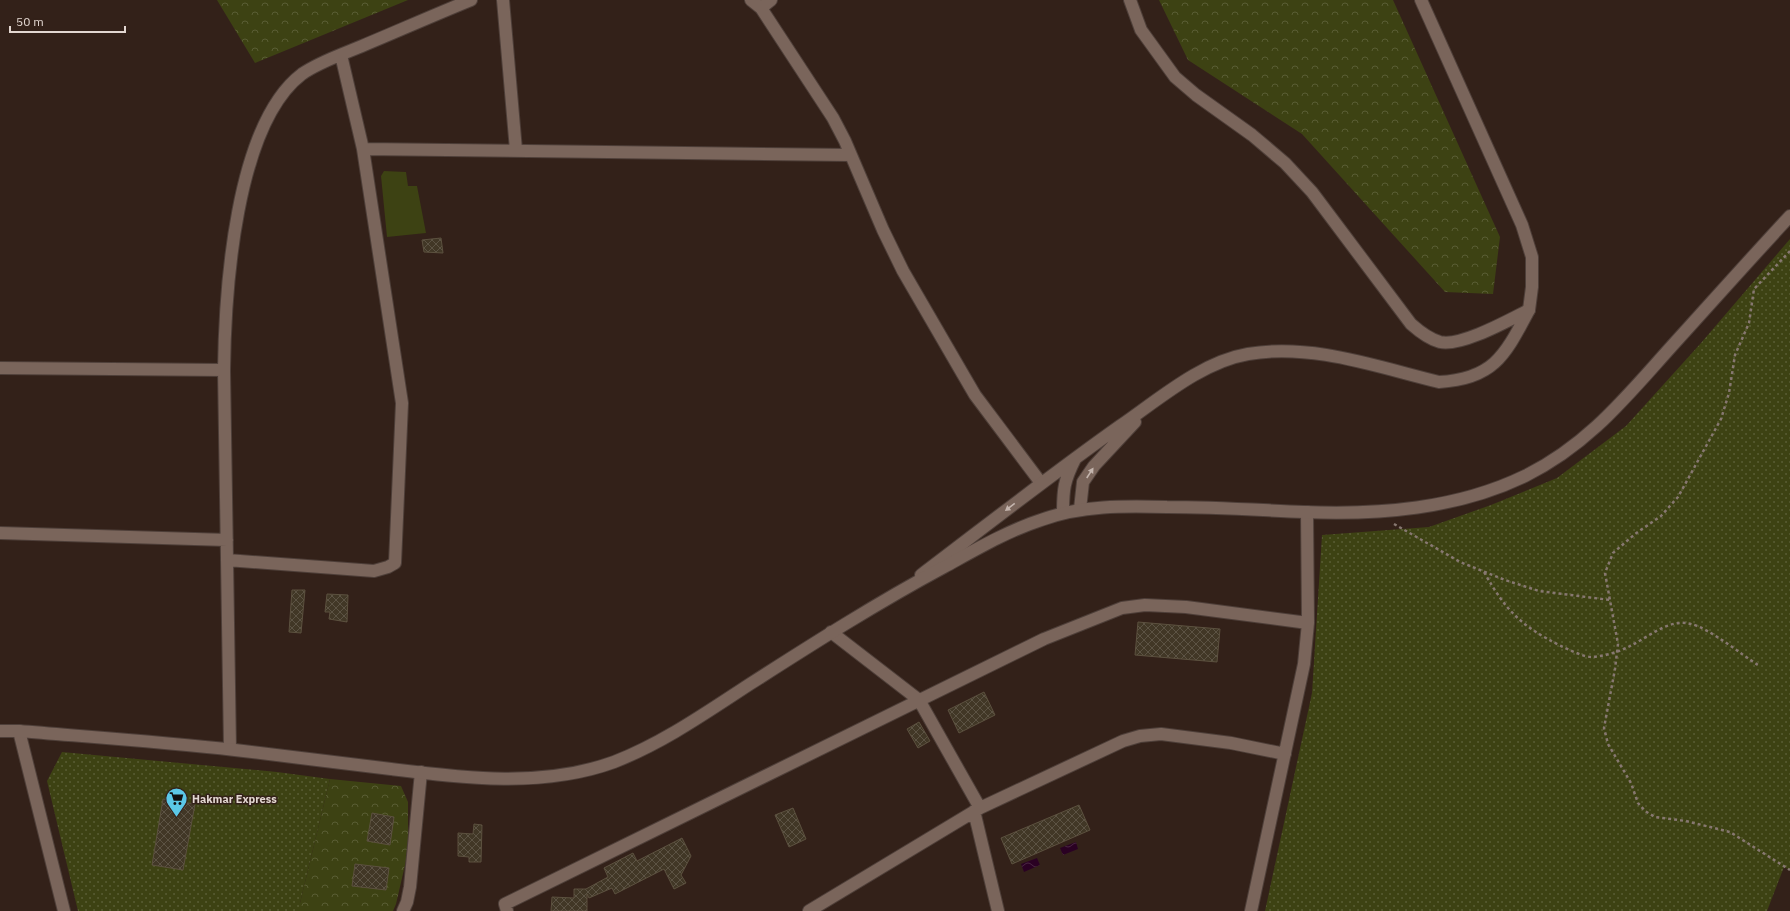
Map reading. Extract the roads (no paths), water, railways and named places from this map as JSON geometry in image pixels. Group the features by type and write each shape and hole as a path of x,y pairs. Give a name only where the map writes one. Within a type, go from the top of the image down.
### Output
{"street":[{"path":"230,749 224,370 225,321 233,245 246,178 256,141 277,100 289,86 303,74 341,55 471,0"},
{"path":"503,0 516,150"},
{"path":"751,0 761,8 833,118 903,272 975,395 1041,483"},
{"path":"761,8 771,0"},
{"path":"1130,0 1141,30 1175,77 1196,95 1252,135 1285,164 1312,192 1412,324 1425,336 1441,342 1461,340 1483,332 1529,310"},
{"path":"906,587 1075,458 1197,374 1223,361 1248,354 1275,352 1305,353 1334,357 1438,382 1471,378 1486,370 1505,352 1529,310 1532,287 1532,257 1522,225 1421,0"},
{"path":"227,560 374,571 388,567 395,563 402,403 363,149 341,55"},
{"path":"363,149 851,155"},
{"path":"0,731 20,731 230,749 422,772 497,778 536,778 580,772 613,762 648,747 688,724 831,632 906,587 1008,533 1040,520 1080,509 1098,507 1216,507 1342,513 1424,507 1491,490 1525,476 1552,460 1600,425 1790,216"},
{"path":"0,368 224,370"},
{"path":"1080,509 1083,482 1094,466 1151,405"},
{"path":"1064,513 1063,492 1065,479 1075,458"},
{"path":"1251,911 1304,664 1308,623 1307,512"},
{"path":"0,532 226,540"},
{"path":"507,911 505,904 919,700 1044,639 1122,608 1145,605 1186,607 1308,623"},
{"path":"831,632 919,700 977,809 998,911"},
{"path":"20,731 64,911"},
{"path":"809,911 977,809 1124,741 1140,736 1161,734 1231,743 1285,754"},
{"path":"403,911 407,902 410,887 422,772"}],"water":[{"path":"1076,842 1078,849 1063,855 1060,848"},
{"path":"1037,858 1040,865 1024,872 1021,864"}],"place":[{"name":"Hakmar Express","path":"176,818"}]}
